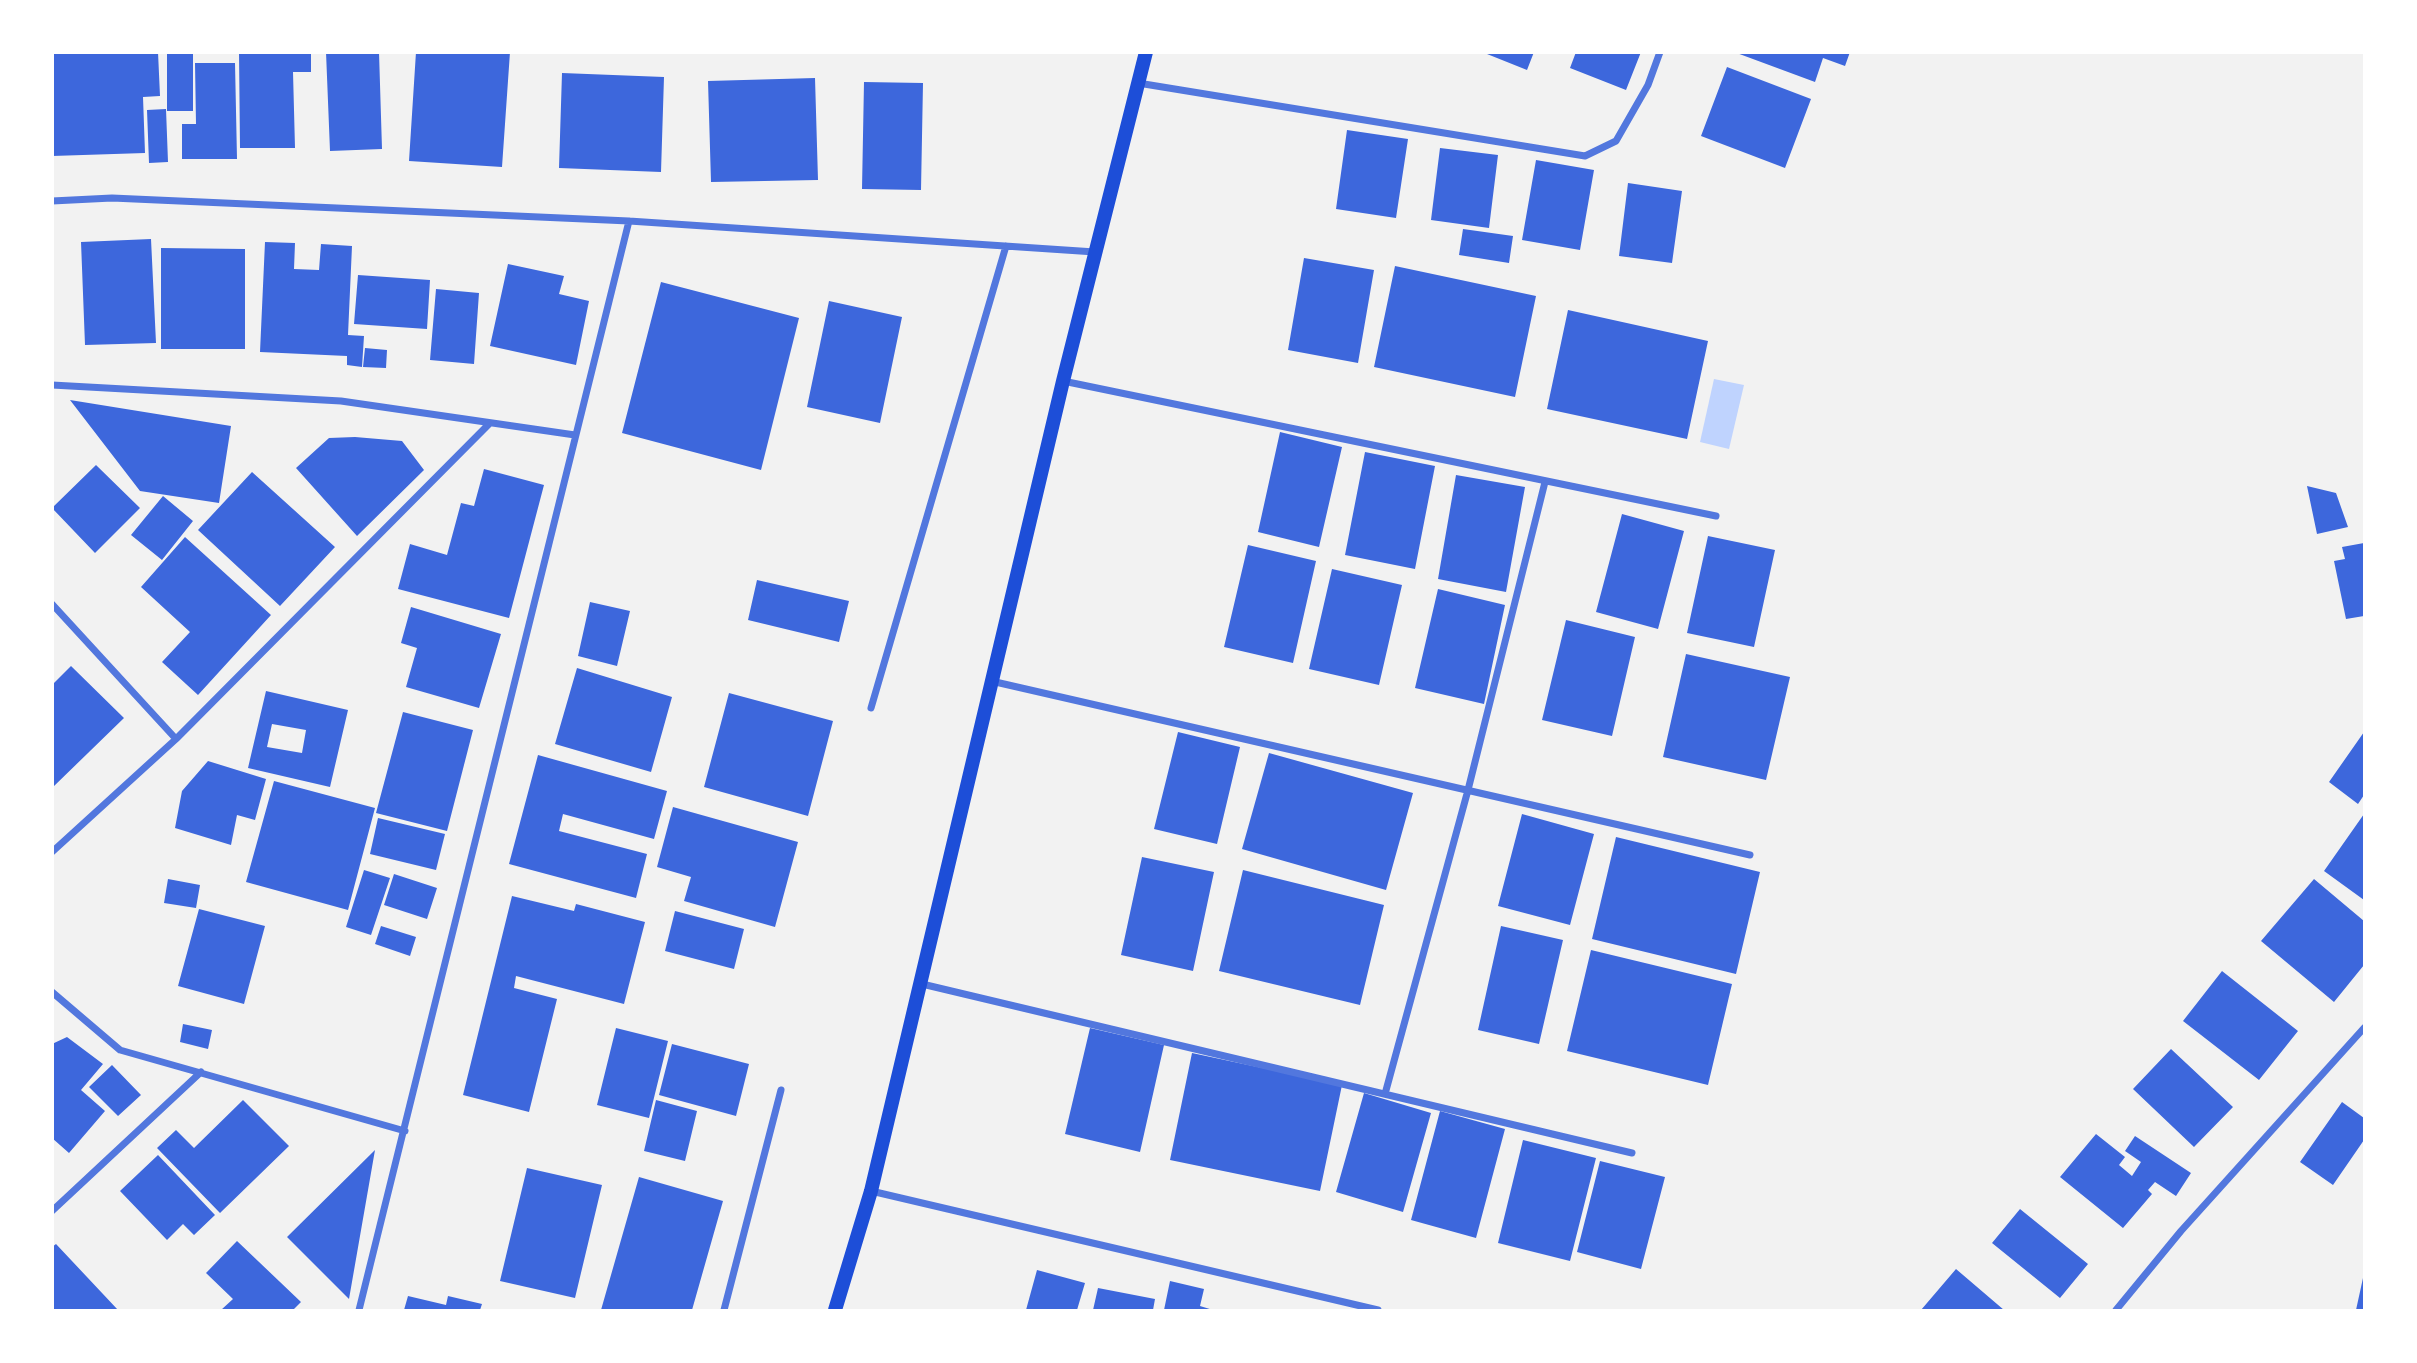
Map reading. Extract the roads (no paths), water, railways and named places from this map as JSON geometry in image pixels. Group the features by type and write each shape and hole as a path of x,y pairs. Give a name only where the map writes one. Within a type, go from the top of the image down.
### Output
{"main road":[{"path":"835,1311 871,1191 1063,381 1146,52"}],"street":[{"path":"1138,83 1586,156 1616,141 1648,85 1660,52"},
{"path":"52,201 112,198 629,220 1096,252"},
{"path":"359,1311 497,765 629,220"},
{"path":"871,708 1006,246"},
{"path":"1063,381 1716,516"},
{"path":"52,385 341,401 575,435"},
{"path":"52,852 176,739 489,424"},
{"path":"1385,1094 1468,790 1545,482"},
{"path":"52,604 176,739"},
{"path":"992,681 1750,855"},
{"path":"922,984 1632,1153"},
{"path":"52,992 120,1050 405,1130"},
{"path":"2116,1311 2181,1231 2364,1028"},
{"path":"52,1211 201,1072"},
{"path":"724,1311 781,1090"},
{"path":"871,1191 1378,1311"}],"water":[{"path":"1714,379 1744,385 1729,449 1700,442"}]}
